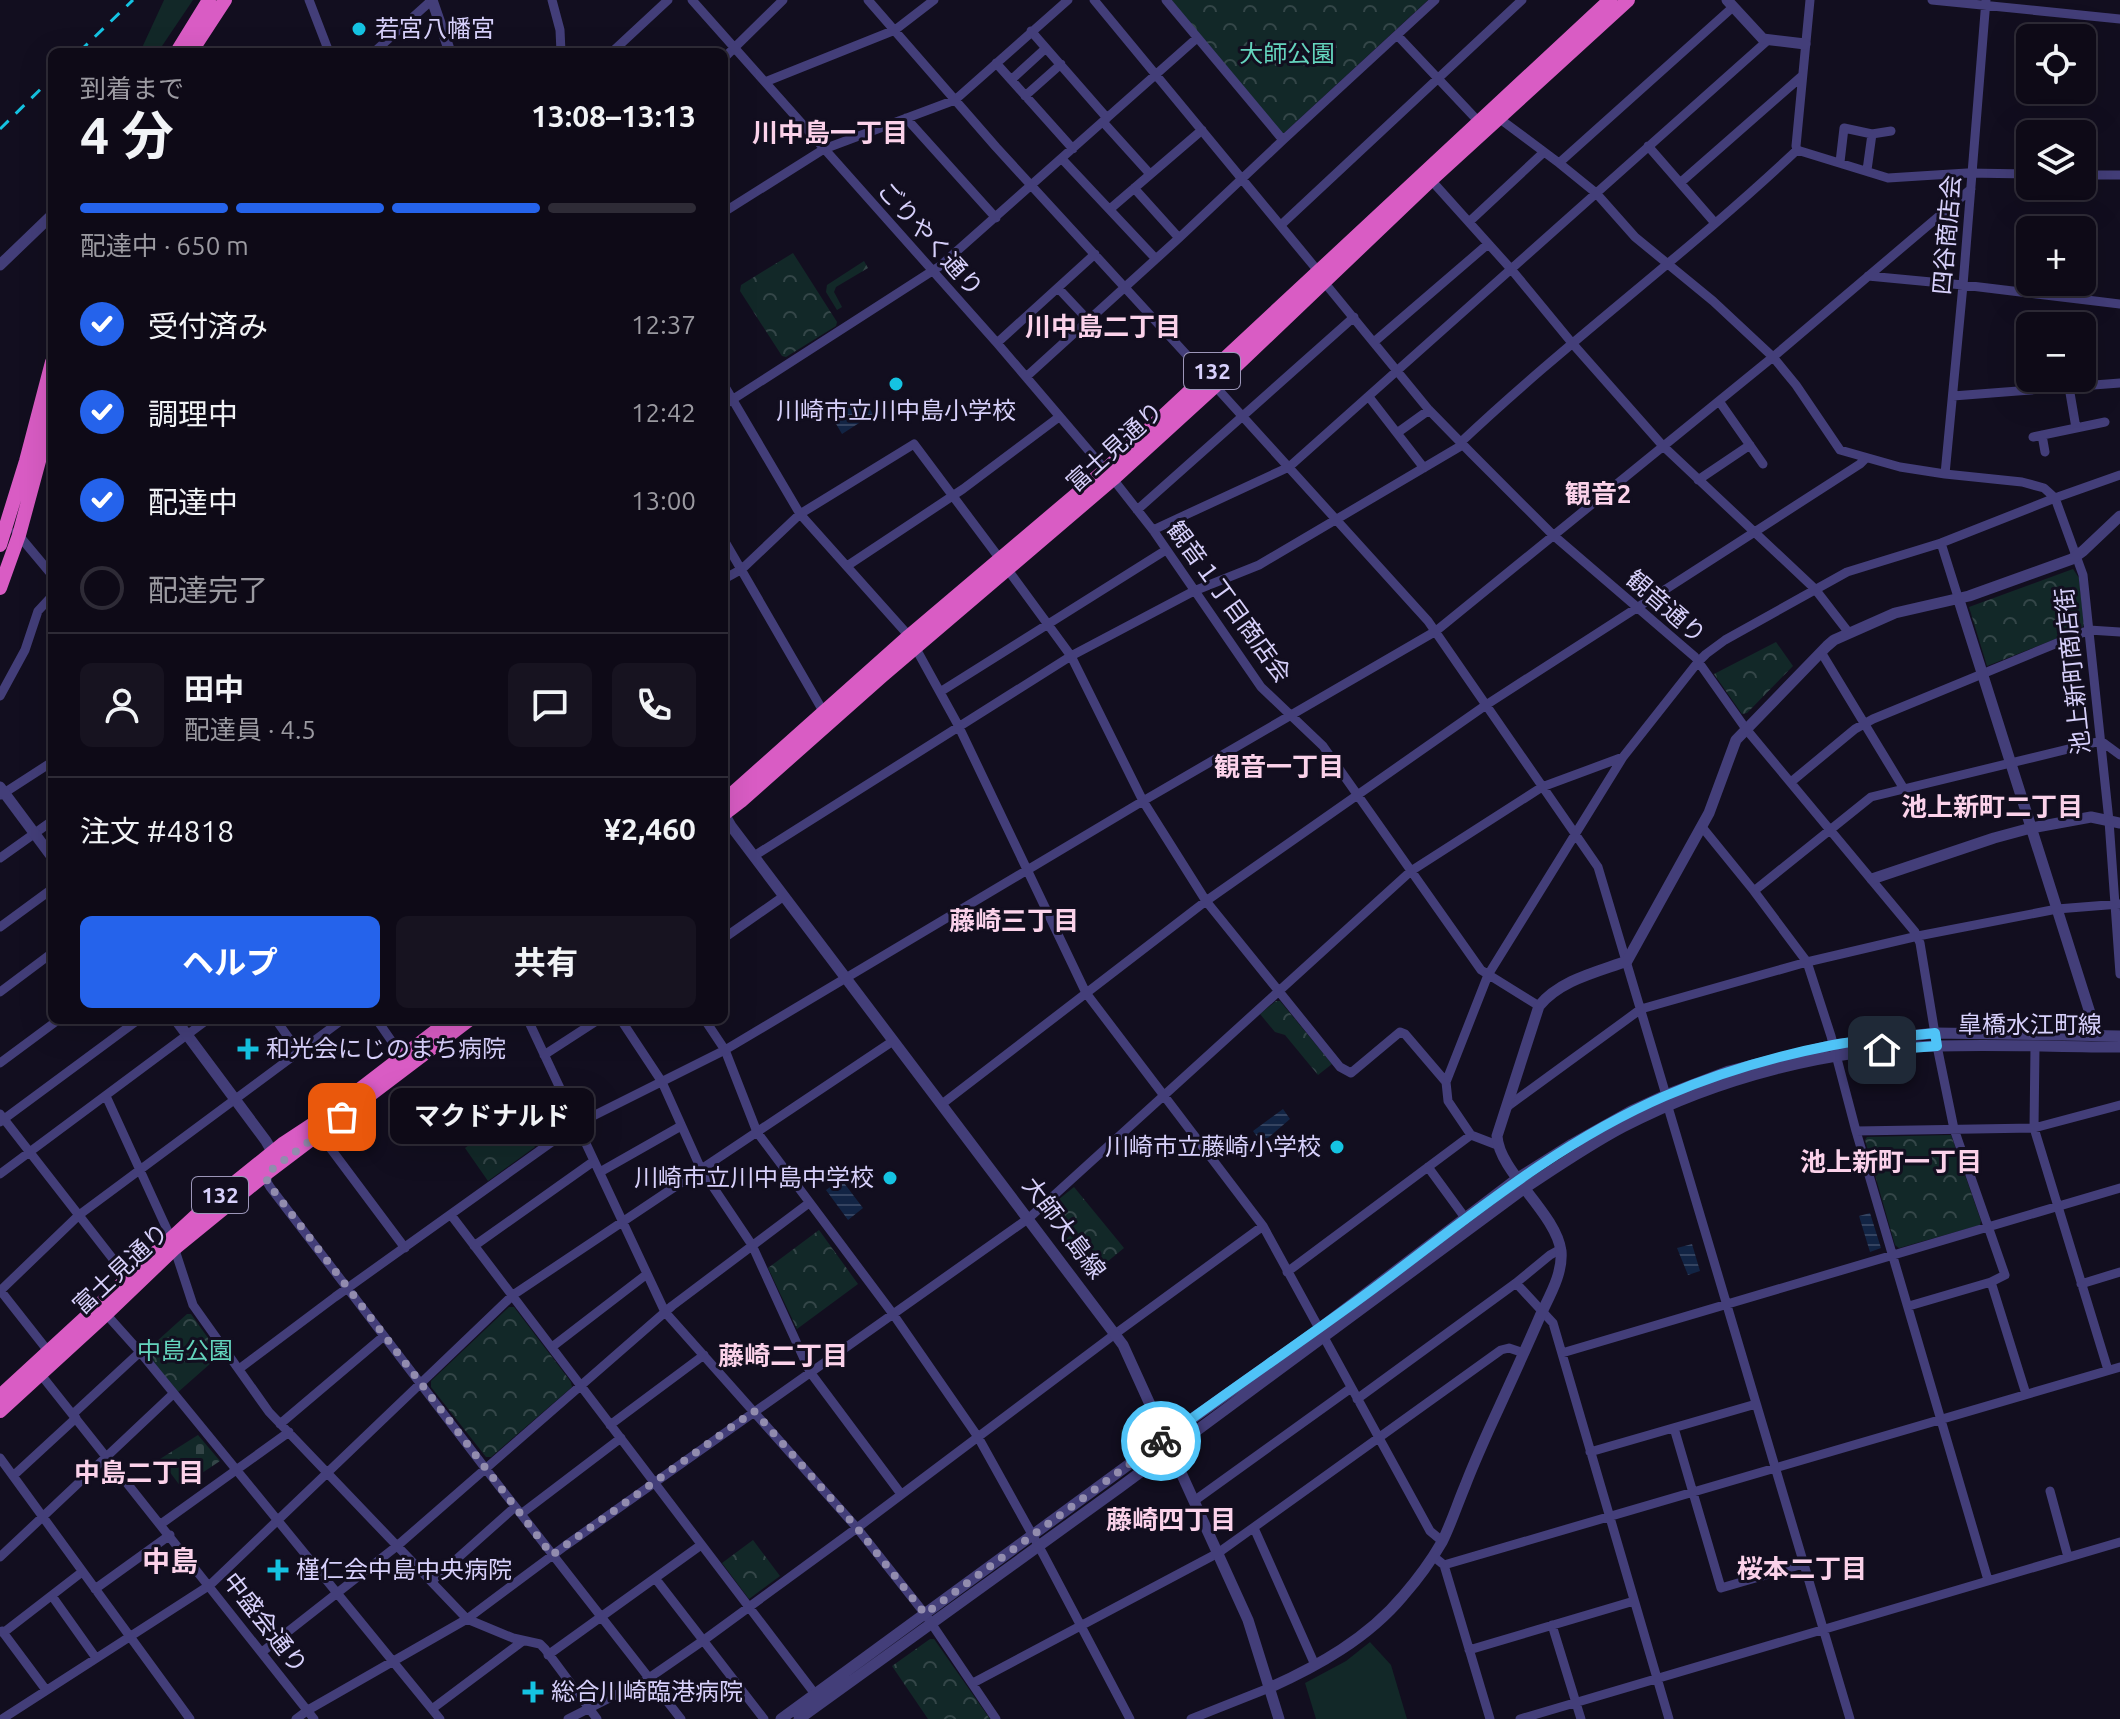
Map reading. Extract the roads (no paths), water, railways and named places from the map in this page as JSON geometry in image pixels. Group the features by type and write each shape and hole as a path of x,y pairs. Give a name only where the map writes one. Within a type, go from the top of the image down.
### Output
{"highway":[{"path":"179,48 209,0"},
{"path":"194,48 225,0"},
{"name":"富士見通り","path":"728,811 913,642 1109,475 1610,0"},
{"name":"富士見通り","path":"1321,276 1500,119 1628,0"},
{"path":"0,545 4,521 48,375"},
{"path":"0,588 19,535 48,428"},
{"name":"富士見通り","path":"728,797 823,711 913,642"},
{"name":"富士見通り","path":"0,1396 106,1314 212,1201 284,1143 325,1116 445,1024"},
{"name":"富士見通り","path":"0,1411 37,1369 48,1351 127,1277 464,1024"}],"street":[{"path":"309,0 327,48"},
{"path":"378,48 432,0 449,48"},
{"path":"552,0 560,30 561,48"},
{"path":"616,48 668,0"},
{"name":"ごりやく通り","path":"692,0 997,343 1109,475"},
{"path":"728,54 783,0"},
{"path":"868,0 1436,631 1598,867 1850,1719"},
{"path":"765,82 895,30 934,0"},
{"path":"728,209 824,149 955,100 1068,0"},
{"name":"観音通り","path":"1094,0 1281,225 1429,410 1553,535 1698,662 1746,729 1918,936 1954,1129 2005,1275 1991,1282"},
{"path":"1166,0 1283,140"},
{"path":"1026,377 1435,0"},
{"path":"1281,225 1522,0"},
{"path":"754,856 1071,656 1194,591 1259,565 1459,447 1521,386 1668,264 1797,150 1810,0"},
{"path":"1932,0 1986,3 2120,19"},
{"path":"1559,163 1729,2 1767,41 1805,44"},
{"name":"四谷商店会","path":"1945,474 1986,3"},
{"path":"1031,31 1150,174"},
{"path":"1397,35 1479,122 1500,119 1559,163 1596,193 1635,237 1713,301 1773,357 1840,450 1900,467 2022,482 2044,488 2055,498"},
{"path":"1197,38 933,272 728,402 800,514 913,642 958,725 1086,993 1263,1226 1430,1531 1442,1541"},
{"path":"1153,530 1289,467 1767,41"},
{"path":"1011,80 1046,48"},
{"path":"996,63 1073,149"},
{"path":"1025,96 1061,64"},
{"path":"1680,183 1802,76"},
{"path":"906,118 996,218"},
{"path":"1840,162 1844,128 1872,134 1891,131"},
{"path":"1110,209 1202,130"},
{"path":"1867,170 1872,134"},
{"path":"1648,146 1715,223"},
{"path":"1797,150 1893,178 2016,174"},
{"path":"1469,222 1544,152"},
{"path":"1062,159 1156,259"},
{"path":"2096,175 2120,175"},
{"path":"1431,180 1663,446 1815,589 1849,633"},
{"path":"1134,188 1179,238"},
{"path":"239,1369 577,1124 725,1050 1436,631 1773,357 1971,189"},
{"path":"0,265 48,219"},
{"path":"1374,342 1488,244"},
{"path":"997,343 1095,254"},
{"path":"1868,276 2120,304"},
{"path":"1058,288 1088,320"},
{"path":"1137,510 1354,317"},
{"path":"2096,385 2120,383"},
{"path":"1953,396 2016,391"},
{"path":"2070,392 2076,428"},
{"path":"1369,397 1424,468"},
{"path":"1719,401 1763,464"},
{"path":"1397,433 1429,410"},
{"path":"847,566 954,495 1059,417"},
{"path":"2045,452 2037,436 2105,422"},
{"path":"728,577 742,569 800,514 914,444 1071,656 1143,801 1206,901 1340,1067 1347,1072 1355,1070 1400,1032 1446,1082"},
{"path":"1698,480 1750,445"},
{"path":"942,1104 1206,901 1486,705 1866,458"},
{"name":"観音１丁目商店会","path":"1109,475 1153,530 1261,687 1323,746 1481,970 1539,1006"},
{"path":"1497,1145 1471,1135 1448,1101 1446,1082 1488,975 1623,757 1698,662 1725,640 1847,572 1941,543 2120,475"},
{"name":"池上新町商店街","path":"2055,498 2083,575 2101,741 2115,822 2120,974"},
{"path":"1191,1719 1269,1688 1344,1648 1403,1597 1442,1541 1557,1278 1561,1260 1561,1249 1553,1231 1497,1145 1497,1136 1539,1006 1560,987 1627,961 1709,813 1736,740 1834,640 1895,613 1969,596 2076,556 2120,516"},
{"path":"4,521 48,570"},
{"path":"1941,543 2097,1035"},
{"path":"728,546 823,711"},
{"path":"940,692 1166,550"},
{"path":"0,696 25,650 38,611 48,599"},
{"path":"1791,782 1855,729 1873,719 2089,630 2120,632"},
{"path":"1821,652 1904,789"},
{"path":"1754,891 1871,797 2101,741 2120,755"},
{"path":"296,1719 392,1660 467,1619 552,1555 1029,1218 1411,871 1542,787 1623,757"},
{"path":"48,764 2,792 48,852"},
{"path":"1872,879 2031,828 2080,818 2115,822"},
{"name":"大師大島線","path":"728,820 1123,1345 1248,1620 1279,1719"},
{"path":"0,858 48,824"},
{"path":"1702,827 1807,962 1988,1580"},
{"path":"0,927 48,892"},
{"path":"728,935 784,896"},
{"path":"1508,1106 1641,1009 1807,962 1918,936 2057,909 2118,904"},
{"path":"0,992 48,956"},
{"path":"0,1063 53,1024"},
{"path":"127,1277 1,1119 132,1024"},
{"path":"179,1024 270,1148 267,1173 270,1187 681,1719"},
{"path":"0,1174 202,1024"},
{"path":"279,1024 298,1051"},
{"path":"48,1351 0,1291 79,1215 336,1024"},
{"path":"380,1024 402,1056"},
{"path":"530,1024 665,1312 857,1528 928,1618 996,1719"},
{"path":"544,1055 592,1024"},
{"path":"624,1024 662,1082 701,1169 752,1245 810,1372 901,1494"},
{"path":"708,1024 725,1050 757,1132 893,1314 978,1437 1130,1719"},
{"name":"皐橋水江町線","path":"1321,1334 1466,1219 1522,1183 1667,1101 1834,1051 1935,1033 2120,1036"},
{"path":"2,1719 210,1585 513,1295 893,1041"},
{"name":"皐橋水江町線","path":"1834,1051 1937,1046 2120,1047"},
{"path":"2035,1047 2034,1128 2108,1370"},
{"path":"106,1096 173,1243 193,1305 261,1402 467,1619 513,1638 540,1644 597,1719"},
{"path":"1856,1131 2034,1128 2120,1105"},
{"path":"600,1172 681,1126"},
{"path":"319,1133 405,1248"},
{"path":"1287,1272 1471,1135"},
{"path":"474,1246 594,1161"},
{"path":"1428,1167 1466,1219"},
{"name":"皐橋水江町線","path":"781,1719 1036,1541 1522,1183"},
{"path":"1562,1353 2120,1188"},
{"path":"262,1652 397,1546 665,1312 809,1203"},
{"path":"451,1215 815,1694"},
{"path":"568,1719 649,1678 704,1640 1263,1226"},
{"path":"1357,1399 1561,1249"},
{"path":"2081,1284 2120,1272"},
{"path":"552,1347 647,1274"},
{"path":"1909,1306 1991,1282 2026,1394"},
{"path":"1516,1283 1553,1323 1669,1719"},
{"path":"106,1314 440,1719"},
{"path":"280,1424 384,1336"},
{"path":"973,1683 1218,1553 1501,1350 1509,1348 1524,1353"},
{"path":"13,1476 140,1352"},
{"path":"610,1425 704,1355"},
{"path":"1444,1565 2120,1367"},
{"name":"中盛会通り","path":"37,1369 314,1719"},
{"path":"1194,1501 1351,1388"},
{"path":"0,1557 173,1394"},
{"path":"1590,1452 1756,1404"},
{"path":"1674,1428 1721,1588 1803,1564"},
{"path":"161,1524 289,1432"},
{"path":"432,1581 518,1511 621,1438"},
{"path":"0,1458 190,1719"},
{"path":"2050,1491 2068,1557"},
{"path":"1254,1528 1315,1665"},
{"path":"95,1589 170,1535"},
{"path":"1520,1719 2120,1542"},
{"path":"548,1655 701,1545"},
{"path":"1433,1556 1444,1565 1490,1719"},
{"path":"46,1690 2,1631 82,1572"},
{"path":"655,1578 764,1719"},
{"path":"52,1596 96,1658"},
{"path":"1469,1650 1634,1601"},
{"name":"皐橋水江町線","path":"799,1719 928,1618"},
{"path":"1552,1625 1581,1719"},
{"path":"432,1709 523,1641"}],"water":[{"path":"863,398 873,414 842,434 832,417"},
{"path":"1283,1109 1290,1119 1262,1143 1253,1131"},
{"path":"841,1179 863,1208 848,1220 826,1190"},
{"path":"1870,1213 1881,1248 1870,1252 1859,1216"},
{"path":"1692,1244 1700,1271 1688,1275 1677,1248"}],"railway":[{"path":"83,48 133,0"},
{"path":"0,129 48,82"}],"place":[{"name":"若宮八幡宮","path":"359,29"},
{"name":"川崎市立川中島小学校","path":"896,384"},
{"name":"和光会にじのまち病院","path":"248,1049"},
{"name":"マクドナルド","path":"342,1117"},
{"name":"川崎市立藤崎小学校","path":"1337,1147"},
{"name":"川崎市立川中島中学校","path":"890,1178"},
{"name":"槿仁会中島中央病院","path":"278,1570"},
{"name":"総合川崎臨港病院","path":"533,1692"}],"district":[{"name":"川中島一丁目","path":"830,133"},
{"name":"川中島二丁目","path":"1103,327"},
{"name":"観音2","path":"1598,494"},
{"name":"観音一丁目","path":"1279,767"},
{"name":"池上新町二丁目","path":"1992,807"},
{"name":"藤崎三丁目","path":"1014,921"},
{"name":"池上新町一丁目","path":"1891,1162"},
{"name":"藤崎二丁目","path":"783,1356"},
{"name":"中島二丁目","path":"139,1473"},
{"name":"藤崎四丁目","path":"1171,1520"},
{"name":"中島","path":"170,1561"},
{"name":"桜本二丁目","path":"1802,1569"}],"park label":[{"name":"大師公園","path":"1287,54"},
{"name":"中島公園","path":"185,1351"}]}
